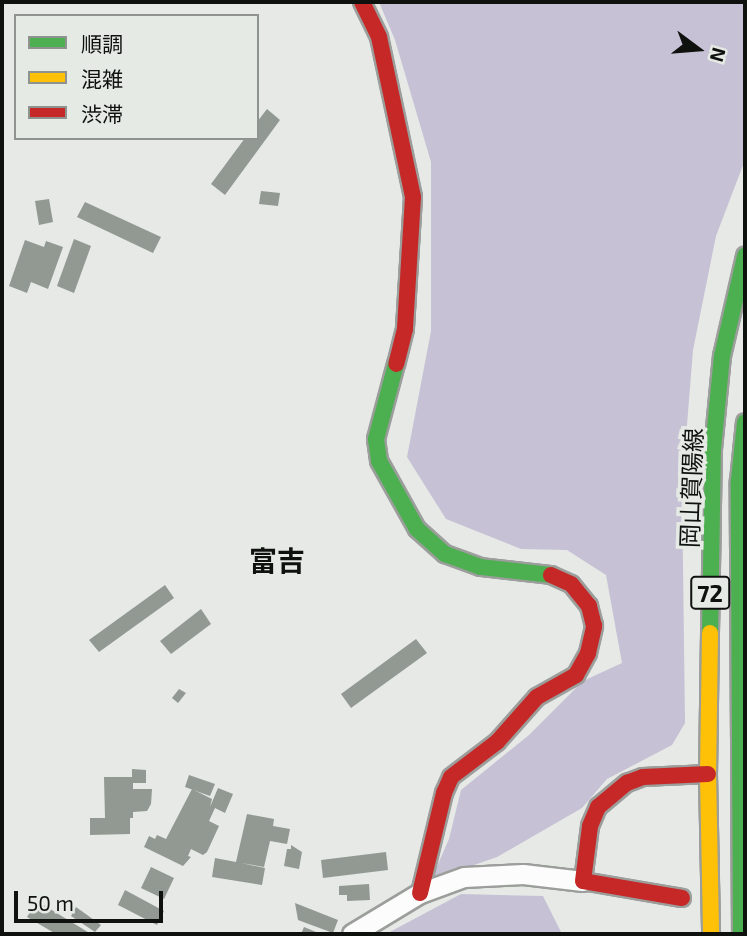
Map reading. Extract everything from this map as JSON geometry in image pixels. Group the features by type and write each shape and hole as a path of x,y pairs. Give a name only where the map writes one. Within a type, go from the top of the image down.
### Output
{"street":[{"path":"362,2 379,37 414,197 405,329 376,439 379,461 416,529 445,554 481,567 552,575 571,584 589,606 594,626 589,653 576,675 537,697 497,742 451,777 444,793 419,893"},
{"name":"岡山賀陽線","path":"710,934 708,774 713,449 722,356 745,256"},
{"name":"岡山賀陽線","path":"741,934 739,481 745,422"},
{"path":"583,881 590,826 598,807 611,793 643,777 708,774"},
{"path":"352,934 419,893 481,874 523,874 583,881 682,898"}],"shaded area":[{"path":"379,2 745,2 745,160 716,236 693,350 682,487 685,723 672,745 607,779 582,808 497,857 431,880 449,839 461,790 529,735 583,681 622,663 606,575 567,550 521,549 446,519 407,457 431,331 431,162 395,40"},
{"path":"461,894 543,896 562,934 386,934"}],"building":[{"path":"267,109 280,120 225,195 211,184 244,140 259,140 259,119"},
{"path":"261,191 280,193 278,206 259,204"},
{"path":"49,199 53,222 39,225 35,201"},
{"path":"85,202 161,237 153,253 77,217"},
{"path":"4,204 4,227 2,227"},
{"path":"74,239 91,246 74,293 57,286"},
{"path":"25,240 44,247 46,241 63,247 48,289 31,282 27,293 9,286"},
{"path":"165,585 174,598 99,652 89,640"},
{"path":"201,609 211,624 171,654 160,641"},
{"path":"416,639 427,653 351,708 341,694"},
{"path":"179,689 186,693 178,703 172,698"},
{"path":"132,769 146,770 146,783 133,783 133,789 152,789 151,804 147,811 133,812 133,818 130,818 130,834 90,835 90,818 105,818 104,777 132,777"},
{"path":"189,775 215,784 210,796 185,787"},
{"path":"218,788 233,794 225,813 215,808 209,821 219,826 207,852 203,855 191,849 188,856 191,857 183,866 144,847 149,836 155,839 157,835 166,839 192,789 212,799 210,807"},
{"path":"247,814 274,819 273,826 290,829 287,844 270,841 264,867 241,863 265,868 262,885 212,877 215,858 236,862"},
{"path":"291,845 302,852 299,869 284,866 287,849 291,849"},
{"path":"386,852 388,870 323,878 321,860"},
{"path":"151,867 174,878 164,899 141,888"},
{"path":"369,884 370,900 347,901 347,895 339,895 339,886"},
{"path":"125,890 164,911 157,925 118,905"},
{"path":"37,901 91,934 56,934 27,917"},
{"path":"295,903 338,920 333,933 298,920"},
{"path":"76,907 101,925 95,932 71,916"},
{"path":"304,927 321,934 301,934"}],"traffic: fast":[{"path":"710,633 713,449 722,356 745,256"},
{"path":"396,364 376,439 379,461 417,529 445,554 481,567 551,575"},
{"path":"741,934 739,481 745,422"}],"traffic: slow":[{"path":"710,633 708,774 711,934"}],"traffic: jam":[{"path":"362,2 379,37 413,197 405,329 396,364"},
{"path":"420,893 444,793 451,777 497,742 537,697 576,675 588,653 594,626 589,606 571,584 551,575"},
{"path":"682,898 583,881 590,826 598,807 627,783 643,777 708,774"}],"district":[{"name":"富吉","path":"277,560"}]}
